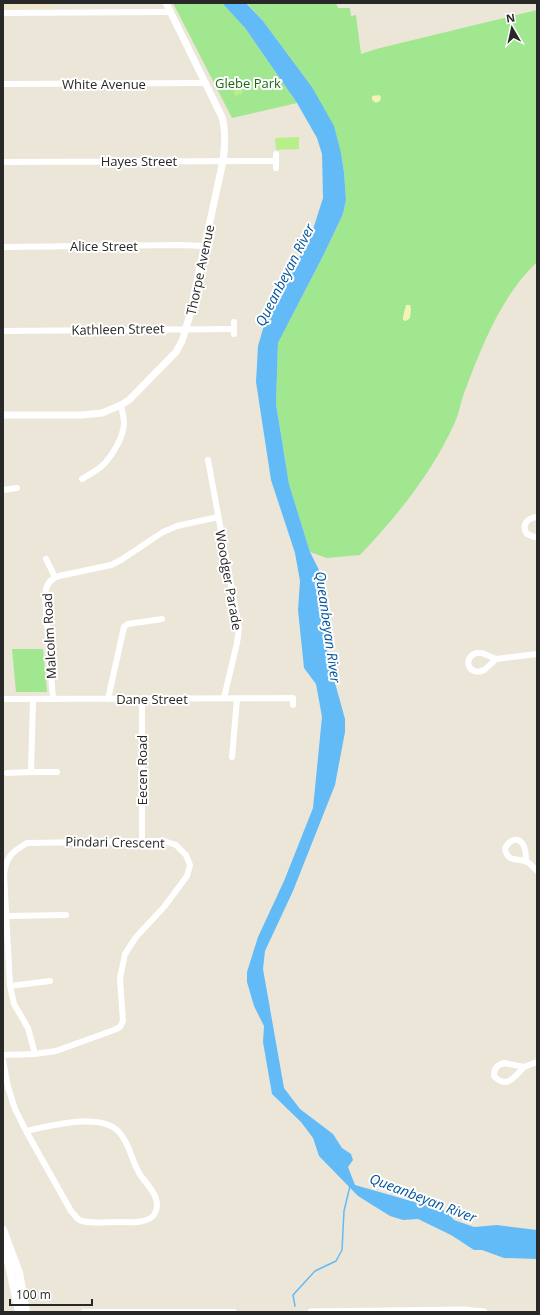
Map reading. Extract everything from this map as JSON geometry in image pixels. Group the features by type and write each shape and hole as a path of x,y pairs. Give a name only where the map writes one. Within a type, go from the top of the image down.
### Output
{"main road":[{"path":"3,1230 19,1312"},
{"path":"3,1247 26,1312"}],"street":[{"name":"Thorpe Avenue","path":"3,415 86,415 102,413 121,405 136,394 176,352 182,341 205,246 223,161 225,149 225,126 222,116 172,12 166,3"},
{"path":"3,14 172,12"},
{"name":"White Avenue","path":"3,84 206,83"},
{"name":"Hayes Street","path":"3,162 223,161 276,164 276,154"},
{"name":"Alice Street","path":"3,247 205,246"},
{"name":"Kathleen Street","path":"3,331 234,328"},
{"path":"82,479 106,463 112,453 122,433 124,424 124,416 121,405"},
{"name":"Woodger Parade","path":"208,460 239,628 238,643 224,698"},
{"path":"3,490 17,488"},
{"name":"Malcolm Road","path":"53,699 45,593 47,585 55,577 111,565 163,532 177,526 218,516"},
{"path":"537,517 528,519 525,528 530,536 537,536"},
{"name":"Malcolm Road","path":"46,558 55,577"},
{"path":"108,699 122,633 125,626 128,624 162,619"},
{"path":"496,659 537,654"},
{"path":"232,757 237,698"},
{"name":"Dane Street","path":"3,699 293,698 293,705"},
{"path":"32,772 33,699"},
{"name":"Eecen Road","path":"142,699 142,841"},
{"path":"8,773 57,772"},
{"name":"Pindari Crescent","path":"3,1055 34,1054 62,1049 120,1027 123,1021 123,1016 120,978 125,954 136,937 164,907 188,876 190,865 186,855 176,845 164,841 27,842 12,853 8,858 5,865 4,875 10,986 14,1004 28,1028 34,1054"},
{"path":"526,862 537,871"},
{"path":"7,916 66,915"},
{"path":"10,986 50,981"},
{"path":"3,1061 8,1087 15,1109 26,1131 78,1219 89,1222 142,1222 152,1218 155,1215 158,1204 157,1198 138,1172 131,1151 119,1131 100,1122 80,1122 52,1125 26,1131"},
{"path":"524,1067 504,1063 499,1064 495,1068 494,1076 502,1082 511,1081 524,1067 537,1062"},
{"path":"311,1312 418,1312 464,1310 484,1312"},
{"path":"84,1312 234,1312"}],"shaded area":[{"path":"3,3 54,3 54,8 3,8"}],"green space":[{"name":"Glebe Park","path":"173,3 222,3 245,28 297,103 232,118"},
{"path":"247,3 336,3 338,8 350,8 351,16 356,15 361,54 376,49 537,10 537,262 514,289 495,320 472,371 455,422 436,458 401,509 360,555 327,558 310,552 289,484 276,404 278,343 343,214 346,200 341,153 312,87 263,21"},
{"path":"241,85 243,93 235,96 233,88"},
{"path":"299,137 299,149 276,150 275,138"},
{"path":"12,649 43,649 47,692 16,692"}],"sand":[{"path":"379,95 381,97 380,101 376,103 372,100 372,96"},
{"path":"406,305 410,305 411,309 410,318 406,321 403,320 403,317"}],"water":[{"name":"Queanbeyan River","path":"222,3 246,3 263,21 312,87 334,126 341,153 346,200 343,214 324,254 278,343 276,404 289,484 310,552 321,574 329,608 327,654 345,719 345,732 335,785 293,891 265,951 263,969 284,1088 300,1109 333,1134 342,1148 351,1154 353,1160 348,1167 355,1185 446,1211 454,1220 474,1227 497,1225 537,1230 537,1259 504,1258 482,1250 474,1250 451,1235 418,1219 403,1220 390,1216 358,1196 319,1156 313,1138 301,1122 272,1094 263,1042 264,1026 254,1006 247,982 247,972 258,937 284,881 313,808 322,717 316,684 304,668 298,610 300,581 295,553 271,480 256,382 258,346 265,322 275,295 309,242 323,198 322,154 317,138 297,103 245,28"}],"waterway":[{"path":"295,1306 293,1295 315,1271 336,1261 342,1250 344,1211 350,1186"}]}
